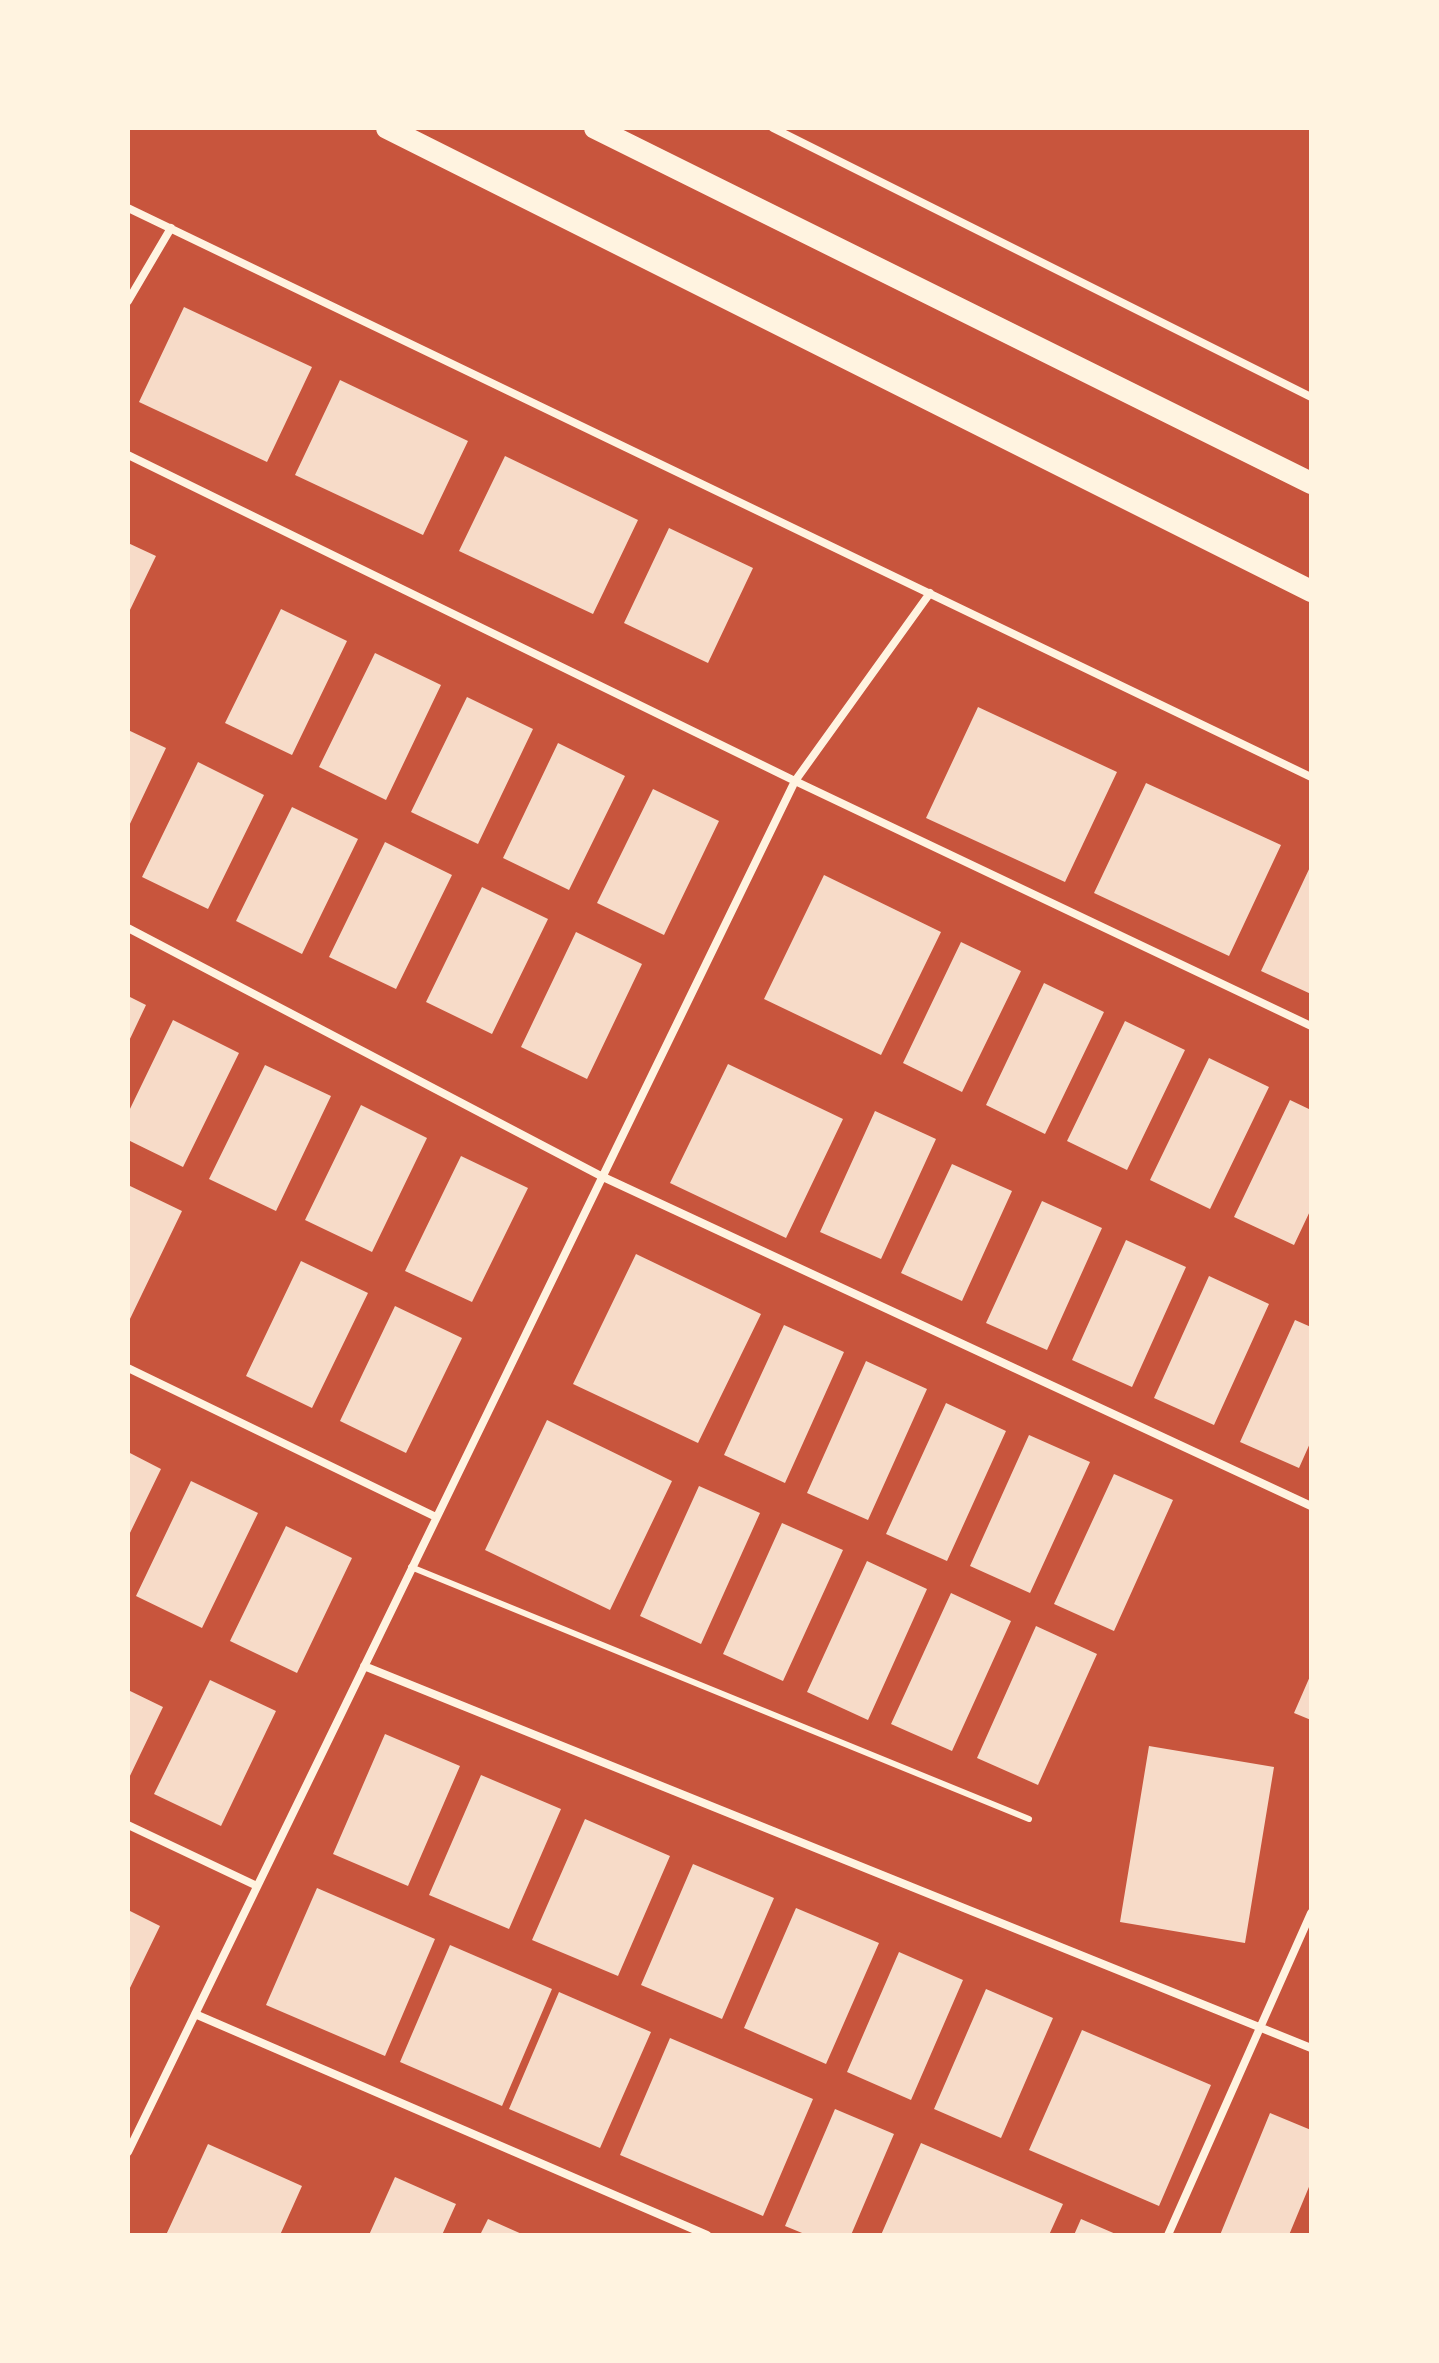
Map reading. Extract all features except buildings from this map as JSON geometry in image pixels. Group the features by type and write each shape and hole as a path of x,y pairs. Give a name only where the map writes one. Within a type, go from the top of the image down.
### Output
{"highway":[{"path":"387,128 1311,591"},
{"path":"595,128 1311,483"}],"street":[{"path":"773,128 1311,397"},
{"path":"128,208 1311,777"},
{"path":"128,301 171,228"},
{"path":"128,455 795,781 1311,1026"},
{"path":"128,2152 795,781 930,593"},
{"path":"128,928 601,1176 1311,1506"},
{"path":"128,1368 436,1517"},
{"path":"364,1666 1311,2048"},
{"path":"128,1825 257,1886"},
{"path":"1168,2235 1257,2026 1311,1913"},
{"path":"195,2014 707,2235"}],"lane":[{"path":"411,1567 1029,1819"}]}
